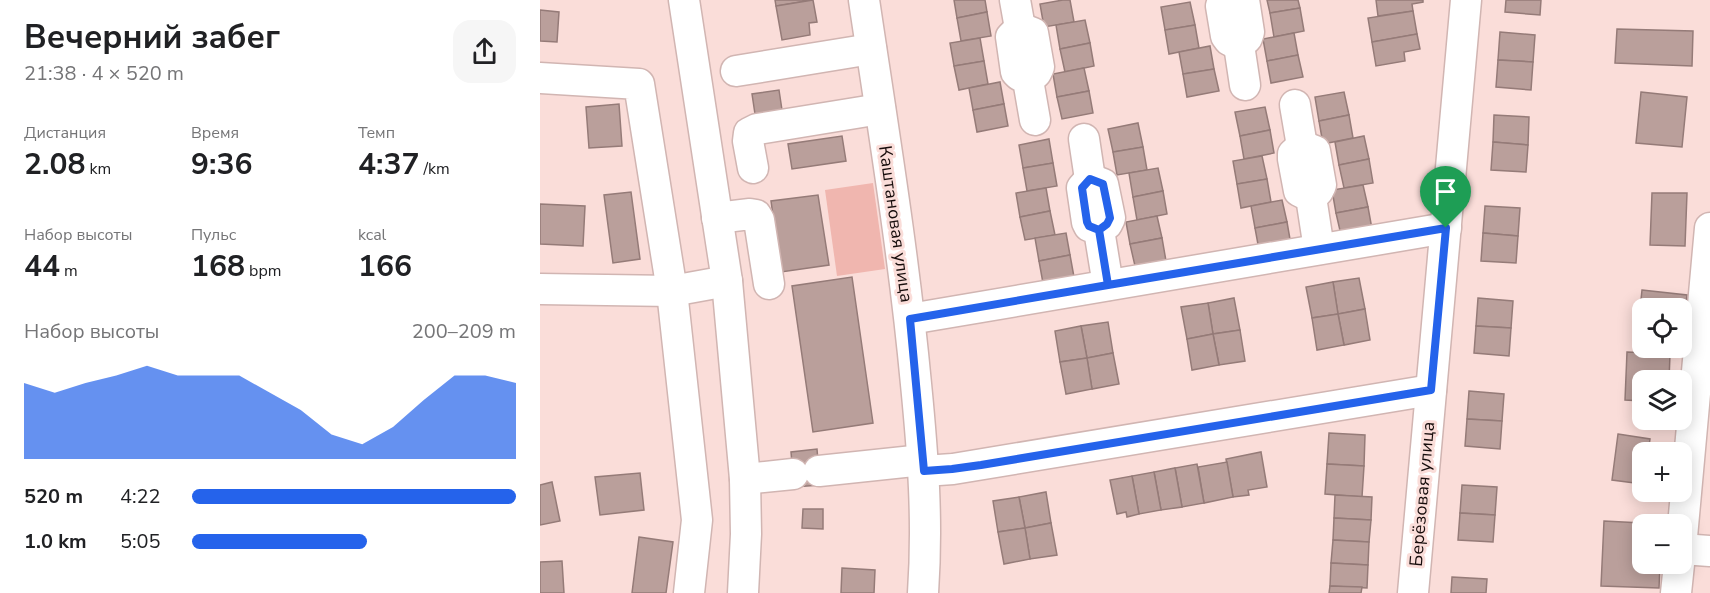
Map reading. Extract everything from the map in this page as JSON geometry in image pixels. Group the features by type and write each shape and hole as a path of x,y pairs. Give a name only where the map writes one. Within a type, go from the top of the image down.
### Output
{"street":[{"path":"684,0 727,281 745,479 746,534 743,593"},
{"name":"Каштановая улица","path":"867,0 871,49 910,319 926,524 923,593"},
{"path":"1223,0 1221,6 1226,36 1239,45"},
{"path":"1239,45 1247,38 1249,32 1244,0"},
{"name":"Берёзовая улица","path":"1413,593 1466,0"},
{"path":"1018,14 1033,33 1039,67 1028,80 1035,120"},
{"path":"1239,45 1245,85"},
{"path":"736,71 871,49"},
{"path":"540,78 639,84 672,291 697,520 689,593"},
{"path":"1295,105 1302,146 1315,151 1321,185 1311,197 1319,249"},
{"path":"753,168 748,141 749,133 757,129 880,109"},
{"path":"1084,139 1090,179 1103,184 1110,218 1107,224 1099,230 1108,285"},
{"path":"717,218 756,215 759,220 769,284"},
{"path":"910,319 1446,228"},
{"path":"1684,514 1708,273 1710,228"},
{"path":"540,289 672,291 727,281"},
{"path":"745,479 806,472 923,465 952,469 1431,390"},
{"path":"1692,549 1710,550"},
{"path":"1676,593 1678,574"}],"shaded area":[{"path":"873,183 885,269 837,276 825,190"}],"building":[{"path":"775,0 812,0 776,6"},
{"path":"813,0 817,22 809,23 810,35 782,40 776,6"},
{"path":"954,0 985,0 987,12 957,18"},
{"path":"1070,0 1074,22 1044,27 1040,4"},
{"path":"1267,0 1298,0 1300,8 1270,13"},
{"path":"1376,0 1423,0 1423,2 1412,4 1413,11 1378,16"},
{"path":"1506,0 1541,0 1540,15 1505,12"},
{"path":"1190,2 1195,25 1165,30 1161,7"},
{"path":"1300,8 1304,31 1274,37 1270,13"},
{"path":"540,10 559,12 557,42 540,41"},
{"path":"1413,11 1417,34 1372,42 1368,18"},
{"path":"987,12 991,36 961,41 957,18"},
{"path":"1085,20 1090,43 1060,49 1056,25"},
{"path":"1195,25 1199,48 1169,54 1165,30"},
{"path":"1617,29 1693,31 1692,66 1615,63"},
{"path":"1500,32 1535,35 1533,62 1498,60"},
{"path":"1294,33 1298,55 1267,61 1263,39"},
{"path":"1417,34 1420,49 1404,52 1405,61 1376,66 1372,42"},
{"path":"980,38 984,61 954,66 950,43"},
{"path":"1090,43 1094,66 1065,72 1060,49"},
{"path":"1210,46 1214,69 1183,74 1179,52"},
{"path":"1298,55 1303,77 1271,83 1267,61"},
{"path":"1498,60 1533,62 1531,90 1496,87"},
{"path":"984,61 988,84 959,90 954,66"},
{"path":"1084,68 1089,91 1057,97 1053,74"},
{"path":"1214,69 1219,91 1187,97 1183,74"},
{"path":"1000,82 1004,104 973,110 969,88"},
{"path":"779,90 782,110 755,114 752,94"},
{"path":"1089,91 1093,113 1062,119 1057,97"},
{"path":"1344,92 1349,115 1319,121 1315,97"},
{"path":"1641,92 1687,97 1682,147 1636,143"},
{"path":"619,104 622,146 589,148 586,107"},
{"path":"1004,104 1008,126 977,132 973,110"},
{"path":"1265,107 1270,130 1240,136 1235,112"},
{"path":"1349,115 1353,138 1323,144 1319,121"},
{"path":"1494,115 1529,117 1528,145 1493,142"},
{"path":"1138,123 1143,147 1113,152 1108,129"},
{"path":"1270,130 1274,153 1244,159 1240,136"},
{"path":"842,136 846,161 792,169 788,144"},
{"path":"1364,136 1369,159 1339,165 1335,142"},
{"path":"1049,139 1053,163 1023,168 1019,145"},
{"path":"1493,142 1528,145 1526,172 1491,170"},
{"path":"1143,147 1147,170 1117,175 1113,152"},
{"path":"1262,156 1267,179 1237,184 1233,161"},
{"path":"1369,159 1373,183 1344,188 1339,165"},
{"path":"1053,163 1057,186 1027,191 1023,168"},
{"path":"1158,168 1163,191 1133,197 1129,173"},
{"path":"1267,179 1271,202 1241,208 1237,184"},
{"path":"1363,185 1368,207 1336,213 1332,190"},
{"path":"1046,188 1050,211 1020,217 1016,193"},
{"path":"1163,191 1167,214 1137,220 1133,197"},
{"path":"631,192 640,259 613,263 604,195"},
{"path":"1652,193 1687,193 1685,246 1650,245"},
{"path":"818,195 829,265 781,272 771,201"},
{"path":"1282,200 1287,222 1255,228 1251,206"},
{"path":"540,204 585,206 583,246 540,244"},
{"path":"1485,206 1520,208 1518,236 1483,233"},
{"path":"1368,207 1372,229 1341,235 1336,213"},
{"path":"1050,211 1055,235 1025,240 1020,217"},
{"path":"1157,216 1162,238 1130,244 1126,222"},
{"path":"1287,222 1291,245 1259,250 1255,228"},
{"path":"1066,233 1070,255 1039,261 1035,238"},
{"path":"1483,233 1518,236 1516,263 1481,261"},
{"path":"1162,238 1166,261 1135,266 1130,244"},
{"path":"1070,255 1074,277 1043,283 1039,261"},
{"path":"852,277 873,423 813,432 792,286"},
{"path":"1359,278 1365,309 1338,314 1333,282"},
{"path":"1333,282 1338,314 1312,318 1306,287"},
{"path":"1642,290 1687,295 1687,298 1641,298"},
{"path":"1234,298 1240,330 1213,334 1208,303"},
{"path":"1478,298 1513,301 1511,328 1476,326"},
{"path":"1208,303 1213,334 1187,339 1181,307"},
{"path":"1365,309 1370,340 1344,345 1338,314"},
{"path":"1338,314 1344,345 1317,350 1312,318"},
{"path":"1108,322 1113,353 1087,358 1081,326"},
{"path":"1081,326 1087,358 1060,362 1055,331"},
{"path":"1476,326 1511,328 1509,356 1474,353"},
{"path":"1240,330 1245,361 1219,365 1213,334"},
{"path":"1213,334 1219,365 1192,370 1187,339"},
{"path":"1627,352 1632,352 1632,358 1670,358 1669,370 1632,370 1632,400 1625,400"},
{"path":"1113,353 1119,384 1092,389 1087,358"},
{"path":"1087,358 1092,389 1066,394 1060,362"},
{"path":"1469,391 1504,394 1502,421 1467,419"},
{"path":"1467,419 1502,421 1500,449 1465,446"},
{"path":"1329,433 1365,435 1364,466 1327,464"},
{"path":"1618,434 1650,439 1650,442 1632,442 1632,483 1612,480"},
{"path":"817,449 820,485 794,487 791,452"},
{"path":"1261,452 1267,487 1248,490 1249,495 1233,497 1226,459"},
{"path":"1227,462 1233,497 1204,503 1198,467"},
{"path":"1197,464 1204,503 1182,507 1175,468"},
{"path":"1327,464 1364,466 1362,497 1325,494"},
{"path":"1175,468 1182,507 1161,510 1154,472"},
{"path":"1154,472 1161,510 1139,514 1132,476"},
{"path":"640,473 644,510 600,515 595,477"},
{"path":"1132,476 1139,514 1127,517 1126,512 1117,514 1110,480"},
{"path":"552,482 560,521 540,525 540,485"},
{"path":"1462,485 1497,487 1495,515 1460,513"},
{"path":"1046,492 1051,523 1025,528 1019,497"},
{"path":"1335,495 1372,497 1371,520 1334,518"},
{"path":"1019,497 1025,528 998,532 993,501"},
{"path":"803,509 823,509 823,529 802,528"},
{"path":"1460,513 1495,515 1493,542 1458,540"},
{"path":"1334,518 1371,520 1369,542 1333,540"},
{"path":"1604,521 1632,522 1632,574 1660,574 1659,588 1601,586"},
{"path":"1051,523 1057,555 1030,559 1025,528"},
{"path":"1025,528 1030,559 1004,564 998,532"},
{"path":"639,537 673,542 666,593 632,593"},
{"path":"1333,540 1369,542 1368,565 1331,563"},
{"path":"562,561 564,593 540,593 540,562"},
{"path":"1331,563 1368,565 1367,588 1330,586"},
{"path":"842,568 875,570 874,593 841,593"},
{"path":"1452,577 1487,579 1486,593 1451,593"},
{"path":"1330,586 1362,587 1361,593 1329,593"}],"route":[{"path":"1446,228 1108,285 1099,230 1089,226 1087,222 1082,188 1090,179 1103,184 1110,218 1107,224 1099,230 1108,285 910,319 924,471 981,465 1431,390 1446,228"}]}
